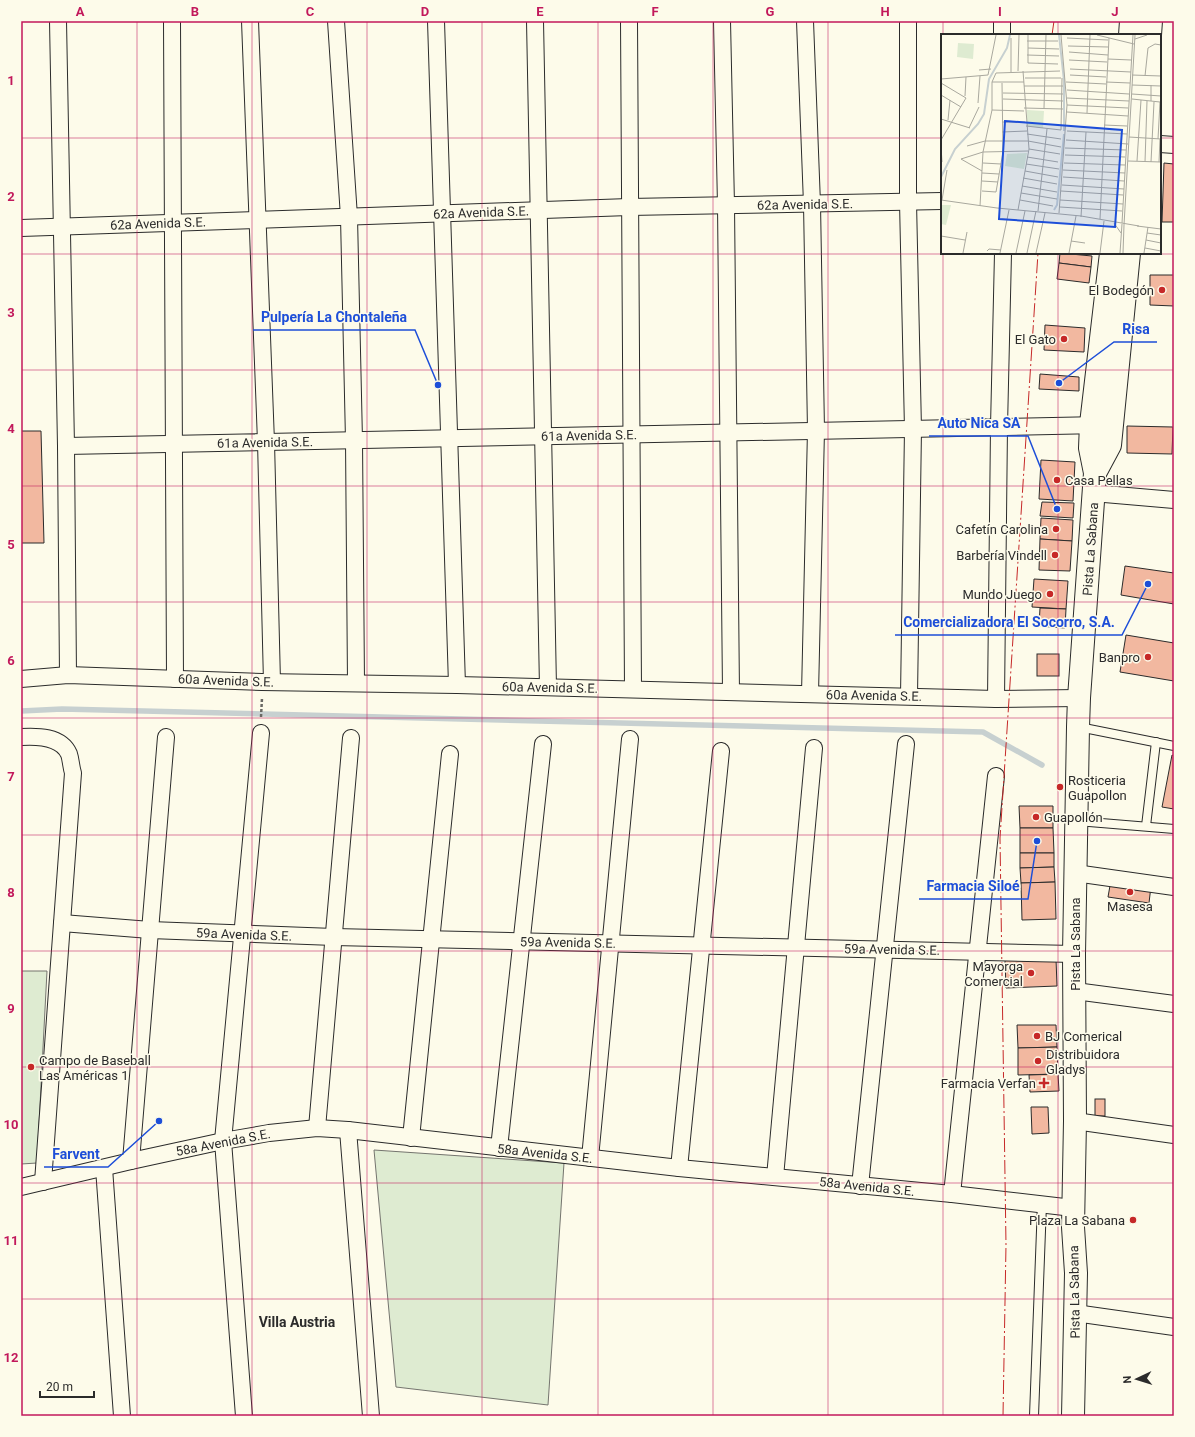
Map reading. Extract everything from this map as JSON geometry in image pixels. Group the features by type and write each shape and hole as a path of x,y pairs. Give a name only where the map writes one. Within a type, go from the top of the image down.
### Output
{"main road":[{"path":"1135,24 1149,34"},
{"name":"Pista La Sabana","path":"1074,1416 1076,1273 1073,1208 1075,1121 1074,954 1078,727 1094,483 1110,445 1101,425 1111,254"},
{"name":"Pista La Sabana","path":"1101,425 1129,254"}],"street":[{"path":"58,21 66,446 68,676"},
{"path":"172,21 175,679"},
{"path":"250,21 266,442 267,688"},
{"path":"336,21 349,217 354,440 356,683"},
{"path":"436,21 457,685"},
{"path":"535,21 540,210 542,436 548,687"},
{"path":"629,21 633,689"},
{"path":"722,21 726,205 731,692"},
{"path":"804,21 812,204 816,430 810,694"},
{"path":"908,21 908,202 913,429 909,696"},
{"path":"1002,21 1002,34"},
{"path":"1161,144 1174,145"},
{"name":"62a Avenida S.E.","path":"21,228 629,207 941,201"},
{"path":"996,699 1002,254"},
{"name":"61a Avenida S.E.","path":"66,446 1101,425"},
{"path":"1094,483 1174,500"},
{"name":"60a Avenida S.E.","path":"21,679 68,676 175,679 267,688 356,683 996,699 1079,698"},
{"path":"244,1416 223,1141 241,934 261,733"},
{"path":"21,737 41,736 58,742 69,754 73,773 43,1182"},
{"path":"131,1161 166,737"},
{"path":"317,1128 351,738"},
{"path":"590,1158 630,739"},
{"path":"499,1148 543,744"},
{"path":"860,1186 906,744"},
{"path":"775,1177 814,748"},
{"path":"679,1168 721,751"},
{"path":"411,1138 450,754"},
{"path":"952,1194 996,776"},
{"path":"1075,874 1174,887"},
{"name":"59a Avenida S.E.","path":"62,923 150,930 431,940 1074,954"},
{"path":"1075,990 1174,1004"},
{"path":"1075,1121 1174,1136"},
{"name":"58a Avenida S.E.","path":"21,1187 223,1141 269,1133 317,1128 348,1130 679,1168 952,1194 1073,1208"},
{"path":"348,1130 371,1416"},
{"path":"104,1168 122,1416"},
{"path":"1075,1313 1174,1326"}],"lane":[{"path":"1078,727 1174,746"},
{"path":"1146,826 1156,742"},
{"path":"1076,821 1174,829"},
{"path":"1034,1416 1042,1204"}],"path":[{"path":"261,733 267,688"}],"green space":[{"name":"Campo de Baseball Las Américas 1","path":"21,971 47,971 37,1163 21,1164"},
{"path":"374,1150 564,1163 548,1405 396,1387"}],"building":[{"path":"1164,163 1174,164 1174,222 1162,222"},
{"path":"1060,254 1092,256 1091,267 1059,263"},
{"path":"1059,263 1091,267 1089,283 1057,279"},
{"name":"El Bodegón","path":"1150,275 1174,275 1174,306 1150,305"},
{"name":"El Gato","path":"1045,325 1085,328 1084,352 1044,350"},
{"path":"1040,374 1079,377 1079,391 1039,389"},
{"path":"1127,426 1173,427 1172,454 1127,453"},
{"path":"21,431 41,431 44,543 21,543"},
{"name":"Casa Pellas","path":"1041,460 1075,462 1073,501 1039,499"},
{"path":"1042,502 1074,503 1073,518 1040,516"},
{"name":"Cafetín Carolina","path":"1041,518 1073,520 1072,541 1040,539"},
{"name":"Barbería Vindell","path":"1040,539 1072,541 1070,571 1039,570"},
{"path":"1125,566 1174,573 1174,604 1121,595"},
{"name":"Mundo Juego","path":"1034,579 1068,581 1066,609 1032,607"},
{"path":"1040,608 1066,609 1065,628 1039,626"},
{"name":"Banpro","path":"1126,635 1174,643 1174,681 1120,672"},
{"path":"1037,654 1059,654 1059,676 1037,676"},
{"path":"1172,755 1174,756 1174,809 1162,807"},
{"name":"Guapollón","path":"1019,806 1053,806 1053,828 1020,828"},
{"path":"1020,828 1053,828 1054,853 1020,853"},
{"path":"1020,853 1054,853 1054,867 1020,868"},
{"path":"1054,867 1055,882 1021,883 1020,868"},
{"name":"Masesa","path":"1111,880 1151,886 1149,903 1108,897"},
{"path":"1055,882 1056,919 1022,920 1021,883"},
{"name":"Mayorga Comercial","path":"1056,959 1057,986 1006,988 1005,960"},
{"name":"BJ Comerical","path":"1017,1025 1056,1025 1057,1047 1018,1048"},
{"name":"Distribuidora Gladys","path":"1057,1047 1058,1074 1018,1075 1018,1048"},
{"name":"Farmacia Verfan","path":"1058,1074 1059,1091 1030,1092 1029,1075"},
{"path":"1095,1099 1105,1099 1105,1116 1095,1116"},
{"path":"1031,1107 1048,1107 1049,1133 1032,1134"}],"waterway":[{"path":"21,711 62,709 983,732 1042,765"}],"power":[{"path":"1052,34 1054,21"},
{"path":"1003,1416 1006,1245 1000,838 1038,254"}],"place":[{"name":"El Bodegón","path":"1162,290"},
{"name":"El Gato","path":"1064,339"},
{"name":"Risa","path":"1059,383"},
{"name":"Pulpería La Chontaleña","path":"438,385"},
{"name":"Casa Pellas","path":"1057,480"},
{"name":"Auto Nica SA","path":"1057,509"},
{"name":"Cafetín Carolina","path":"1056,529"},
{"name":"Barbería Vindell","path":"1055,555"},
{"name":"Comercializadora El Socorro, S.A.","path":"1148,584"},
{"name":"Mundo Juego","path":"1050,594"},
{"name":"Banpro","path":"1148,657"},
{"name":"Rosticeria Guapollon","path":"1060,787"},
{"name":"Guapollón","path":"1036,817"},
{"name":"Farmacia Siloé","path":"1037,841"},
{"name":"Masesa","path":"1130,892"},
{"name":"Mayorga Comercial","path":"1031,973"},
{"name":"BJ Comerical","path":"1037,1036"},
{"name":"Distribuidora Gladys","path":"1038,1061"},
{"name":"Campo de Baseball Las Américas 1","path":"31,1067"},
{"name":"Farmacia Verfan","path":"1044,1083"},
{"name":"Farvent","path":"159,1121"},
{"name":"Plaza La Sabana","path":"1133,1220"}],"district":[{"name":"Villa Austria","path":"297,1322"}]}
